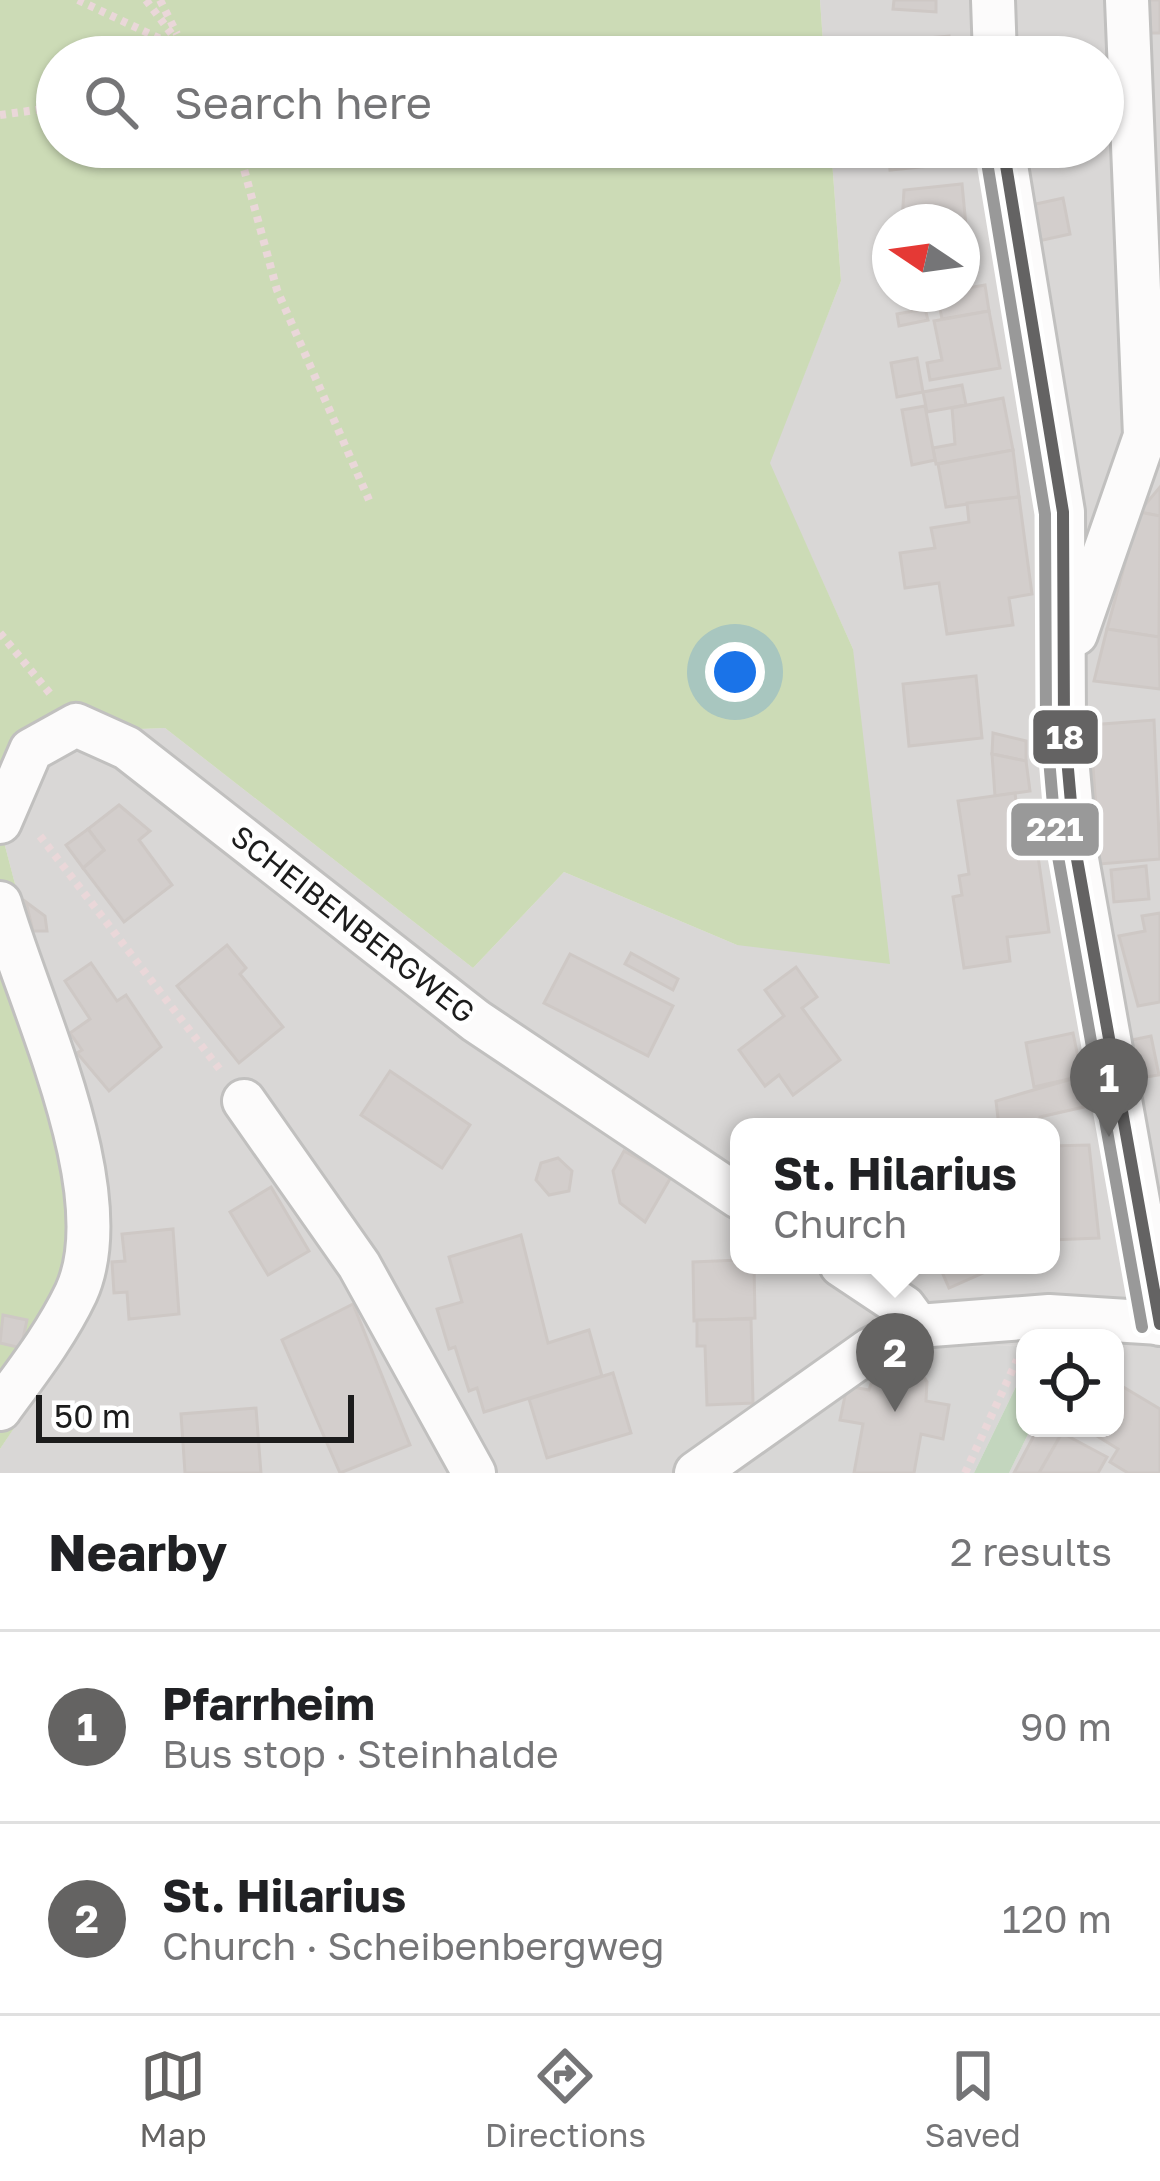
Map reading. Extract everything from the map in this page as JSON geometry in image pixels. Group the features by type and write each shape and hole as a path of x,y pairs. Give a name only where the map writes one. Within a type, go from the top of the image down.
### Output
{"street":[{"path":"993,0 994,36"},
{"path":"1065,663 1145,436 1127,0"},
{"path":"697,1473 872,1349 918,1326 1025,1318 1160,1324 1075,848 1064,724 1063,512 1006,168"},
{"path":"7,807 31,750 76,725"},
{"name":"SCHEIBENBERGWEG","path":"76,725 128,748 476,1022 730,1191"},
{"path":"0,903 74,1116 89,1208 78,1289 0,1409"},
{"path":"244,1101 359,1265 474,1473"},
{"path":"854,1274 904,1307 918,1326"}],"path":[{"path":"78,0 151,36"},
{"path":"146,0 173,36"},
{"path":"160,0 178,36"},
{"path":"0,116 36,110"},
{"path":"244,168 278,290 370,500"},
{"path":"0,633 76,725"},
{"path":"7,807 35,830 244,1101"},
{"path":"965,1473 1015,1371 1025,1318"}],"shaded area":[{"path":"820,0 1160,0 1160,1473 1009,1473 1027,1437 1124,1437 1124,1329 1016,1329 1016,1345 892,1349 718,1473 0,1473 0,1449 67,1348 79,1127 0,827 62,732 165,728 473,968 564,872 737,945 853,649 769,463 841,281 833,168 1124,168 1124,36 823,36"},
{"path":"1016,1345 1016,1387 974,1473 718,1473 892,1349"}],"green space":[{"path":"0,0 820,0 823,36 36,36 36,168 833,168 841,281 770,463 853,649 890,964 737,945 564,872 473,968 165,728 62,732 0,823"},
{"path":"0,827 79,1127 67,1349 0,1449"},
{"path":"1016,1387 1016,1437 1027,1437 1009,1473 974,1473"}],"building":[{"path":"894,0 936,0 936,12 893,9"},
{"path":"1149,0 1160,0 1160,33 1150,33"},
{"path":"962,184 964,204 903,204 904,190"},
{"path":"1063,198 1070,234 1034,242 1027,206"},
{"path":"985,285 989,311 942,319 941,312 980,312 980,286"},
{"path":"989,311 1000,368 930,380 927,363 942,360 934,321"},
{"path":"926,312 928,320 899,326 897,314"},
{"path":"917,358 923,392 897,397 891,363"},
{"path":"962,385 966,405 927,412 923,392"},
{"path":"1003,398 1013,450 936,464 933,448 955,444 952,408"},
{"path":"925,406 935,460 912,465 902,410"},
{"path":"1013,450 1019,497 946,507 938,464"},
{"path":"1160,487 1160,516 1139,512"},
{"path":"1019,497 1032,594 1009,598 1013,625 947,634 939,583 905,588 900,553 935,548 931,528 969,522 967,503"},
{"path":"1139,512 1160,516 1159,637 1107,629"},
{"path":"1107,629 1159,637 1160,689 1094,681"},
{"path":"976,676 982,738 909,746 903,684"},
{"path":"1154,720 1160,859 1100,864 1090,725"},
{"path":"993,733 1026,741 1026,761 992,754"},
{"path":"992,754 1026,761 1030,791 995,796"},
{"path":"1015,793 1018,817 1032,815 1049,932 1007,937 1010,961 964,968 953,897 962,895 959,876 969,874 958,801"},
{"path":"119,805 150,831 139,840 172,885 124,922 83,868 104,850 88,829"},
{"path":"88,829 104,850 83,868 66,845"},
{"path":"1146,866 1149,899 1114,902 1111,870"},
{"path":"26,902 45,916 47,931 33,931"},
{"path":"1160,913 1160,1002 1138,1006 1119,936 1145,931 1142,916"},
{"path":"227,945 246,968 240,974 283,1027 239,1063 177,986"},
{"path":"631,953 678,979 673,990 625,964"},
{"path":"570,954 673,1006 648,1056 544,1003"},
{"path":"91,963 117,1001 126,995 161,1047 109,1091 77,1053 82,1050 70,1033 90,1019 65,981"},
{"path":"796,967 817,997 802,1008 840,1060 793,1095 779,1075 765,1086 739,1050 784,1016 765,990"},
{"path":"1073,1033 1082,1076 1034,1087 1026,1043"},
{"path":"1151,1036 1159,1075 1139,1078 1132,1040"},
{"path":"390,1071 470,1125 442,1168 361,1115"},
{"path":"1082,1076 1088,1106 1040,1118 998,1118 996,1101"},
{"path":"1089,1145 1099,1238 1060,1240 1060,1146"},
{"path":"624,1151 671,1177 645,1222 620,1203 613,1171"},
{"path":"558,1158 572,1171 569,1191 549,1195 536,1180 541,1163"},
{"path":"271,1187 309,1251 268,1275 230,1212"},
{"path":"173,1229 179,1314 129,1319 127,1292 114,1293 112,1262 125,1261 122,1234"},
{"path":"521,1235 548,1343 589,1330 602,1376 484,1412 477,1388 469,1391 455,1347 449,1349 437,1309 462,1302 449,1257"},
{"path":"730,1260 730,1274 754,1274 755,1318 694,1321 693,1262"},
{"path":"943,1274 981,1274 949,1288"},
{"path":"353,1304 410,1445 340,1473 282,1340"},
{"path":"3,1315 27,1320 21,1348 0,1343"},
{"path":"751,1319 753,1403 707,1405 705,1346 697,1346 697,1320"},
{"path":"890,1361 917,1366 927,1382 926,1401 949,1405 943,1439 921,1434 914,1473 854,1473 863,1424 840,1420 847,1386 869,1390 875,1372"},
{"path":"613,1373 631,1433 547,1458 529,1399"},
{"path":"1124,1387 1160,1409 1160,1473 1128,1473 1110,1462 1118,1449 1099,1437 1124,1437"},
{"path":"256,1408 261,1473 185,1473 181,1414"},
{"path":"1033,1437 1060,1437 1039,1473 1014,1473"},
{"path":"1060,1437 1070,1437 1107,1457 1098,1473 1039,1473"}],"transit line":[{"name":"221","path":"988,168 1045,514 1046,724 1057,851 1142,1327"},
{"name":"18","path":"1006,168 1063,512 1064,724 1075,848 1160,1324"}],"place":[{"name":"Pfarrheim","path":"1109,1137"},
{"name":"St. Hilarius","path":"895,1412"}]}
